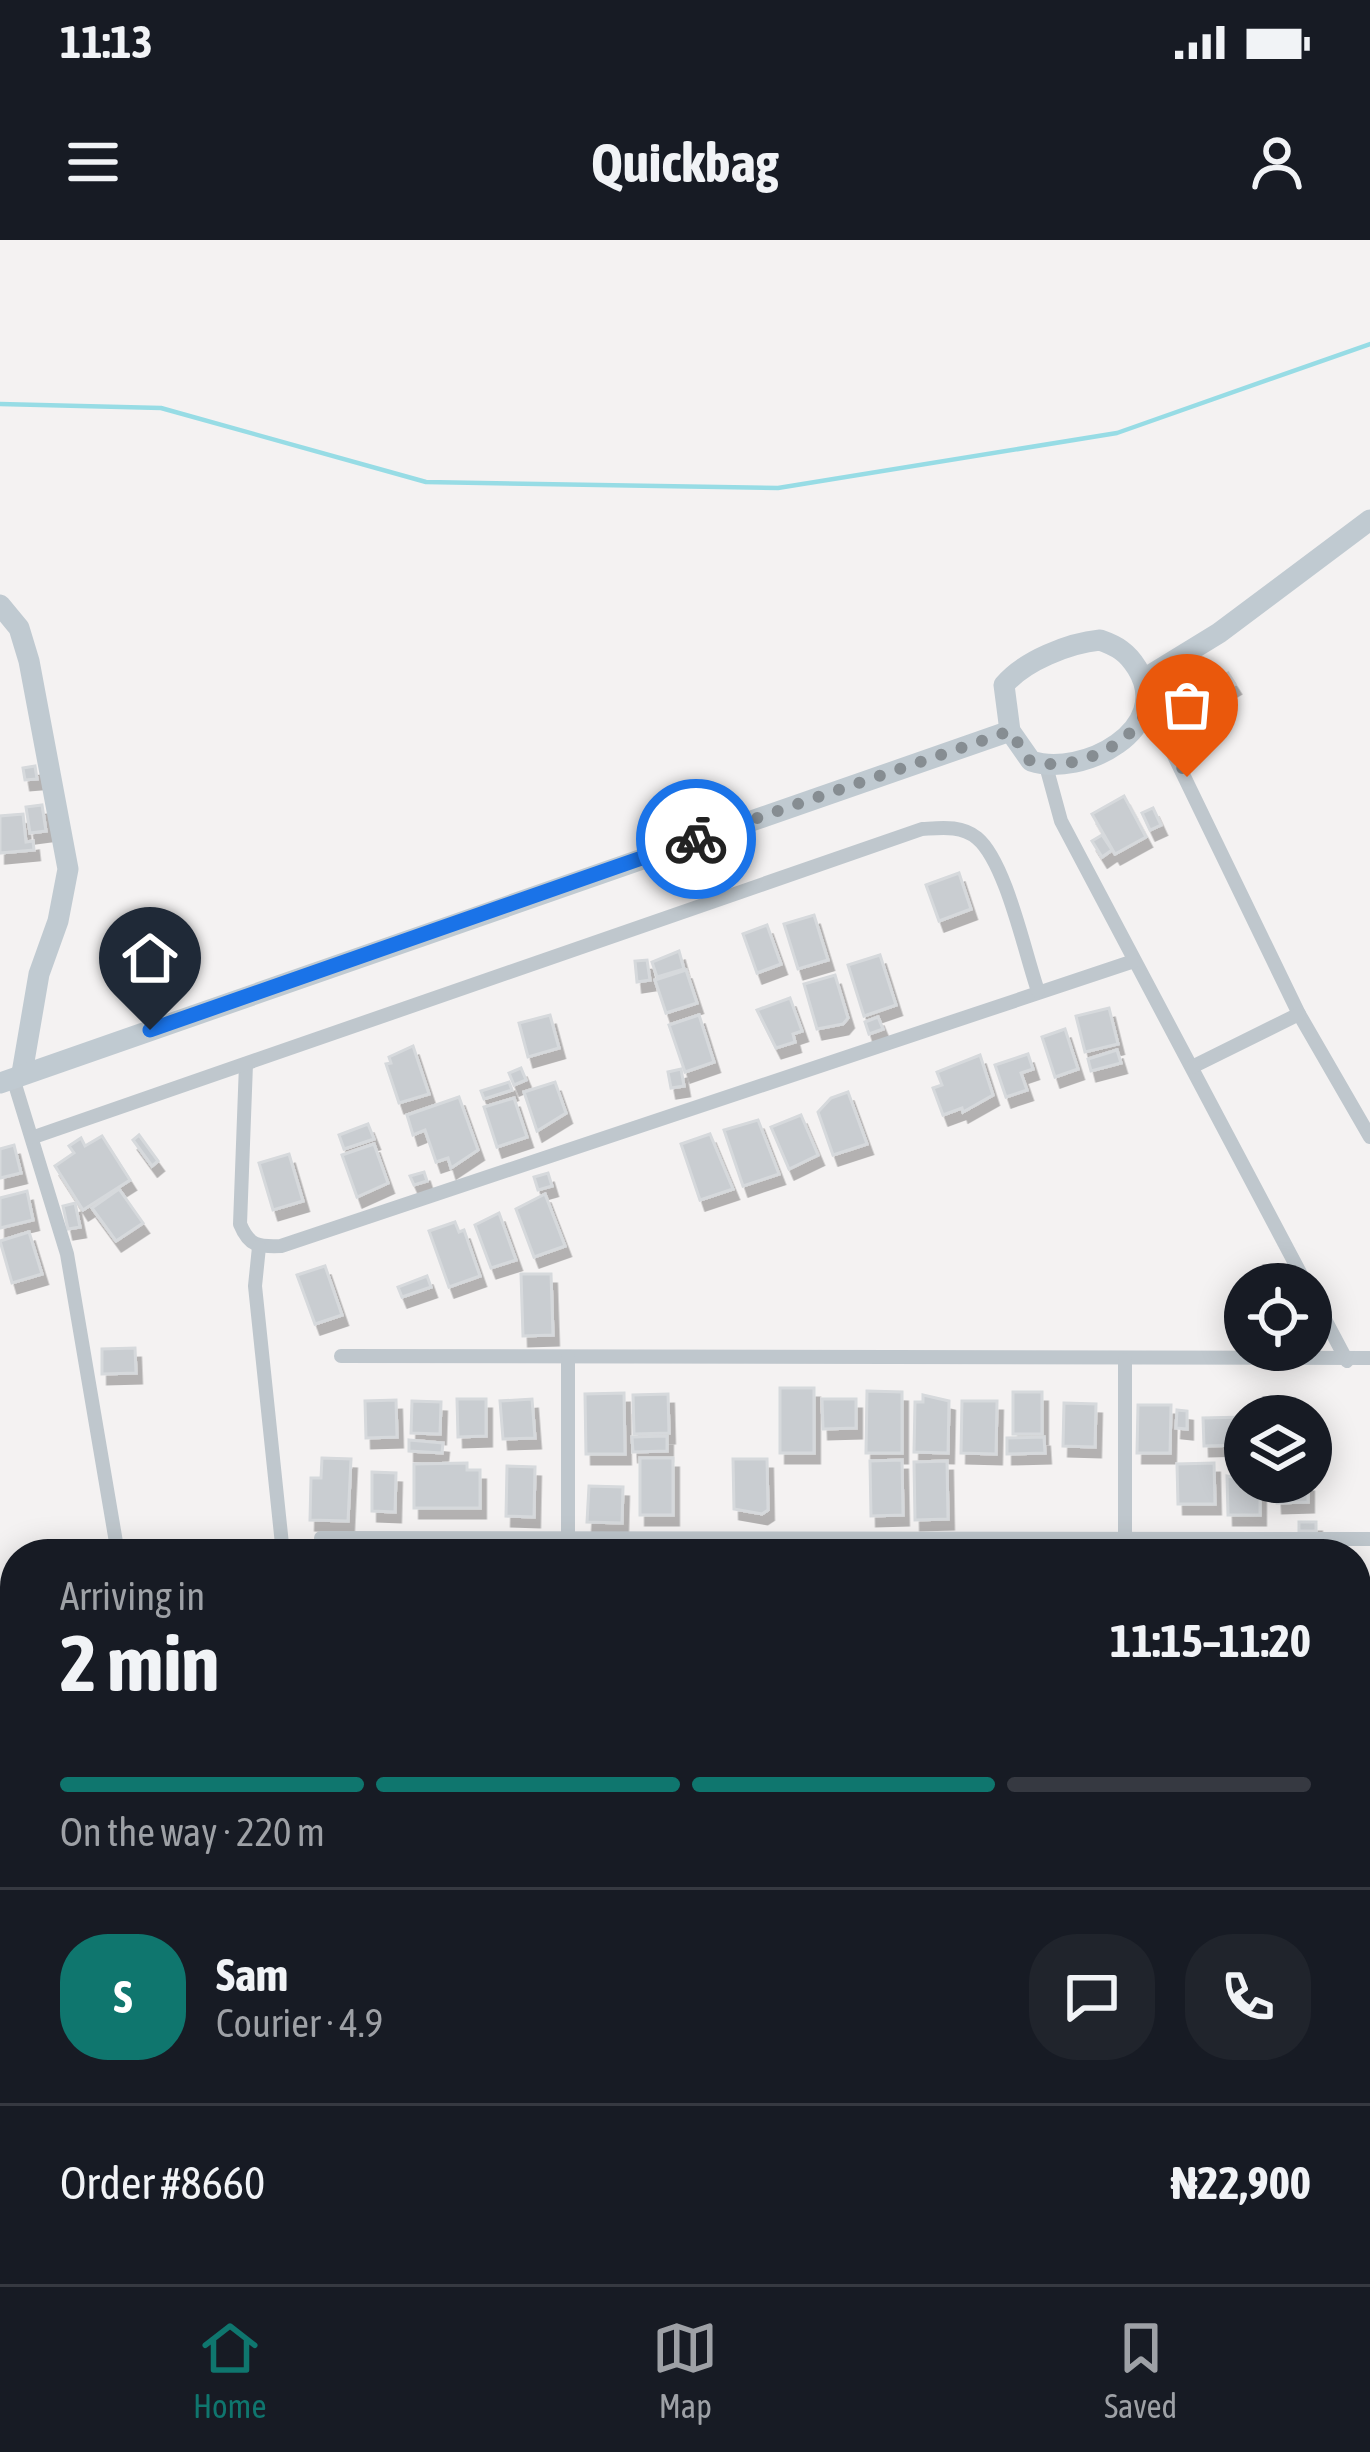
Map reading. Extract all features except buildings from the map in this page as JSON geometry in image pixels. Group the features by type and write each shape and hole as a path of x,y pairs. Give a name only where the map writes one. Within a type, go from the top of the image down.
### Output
{"street":[{"path":"1144,679 1219,633 1370,520"},
{"path":"0,604 19,628 29,661 68,869 58,922 12,1078 68,1254 116,1539"},
{"path":"1149,704 1129,737 1063,765 1046,766 1019,750 1010,731 1004,685 1013,674 1079,642 1116,645 1144,679 1149,704 1299,1014 1366,1118 1370,1137"},
{"path":"12,1078 1010,731"},
{"path":"1046,766 1053,803 1295,1263"},
{"path":"34,1137 922,830 952,827 978,838 996,865 1037,991"},
{"path":"246,1064 240,1224 247,1240 259,1247 386,1214 1134,961"},
{"path":"1192,1067 1299,1014"},
{"path":"259,1247 255,1286 281,1539"},
{"path":"1332,1332 1347,1360"},
{"path":"341,1356 1370,1358"},
{"path":"568,1358 568,1538"},
{"path":"1125,1360 1125,1539"},
{"path":"321,1538 617,1539"}],"waterway":[{"path":"0,404 161,408 426,482 778,488 1117,433 1370,344"}],"way so far":[{"path":"696,839 1010,731 1030,761 1063,765 1129,737 1143,721 1149,704 1187,777"}],"route":[{"path":"150,1030 696,839"}]}
